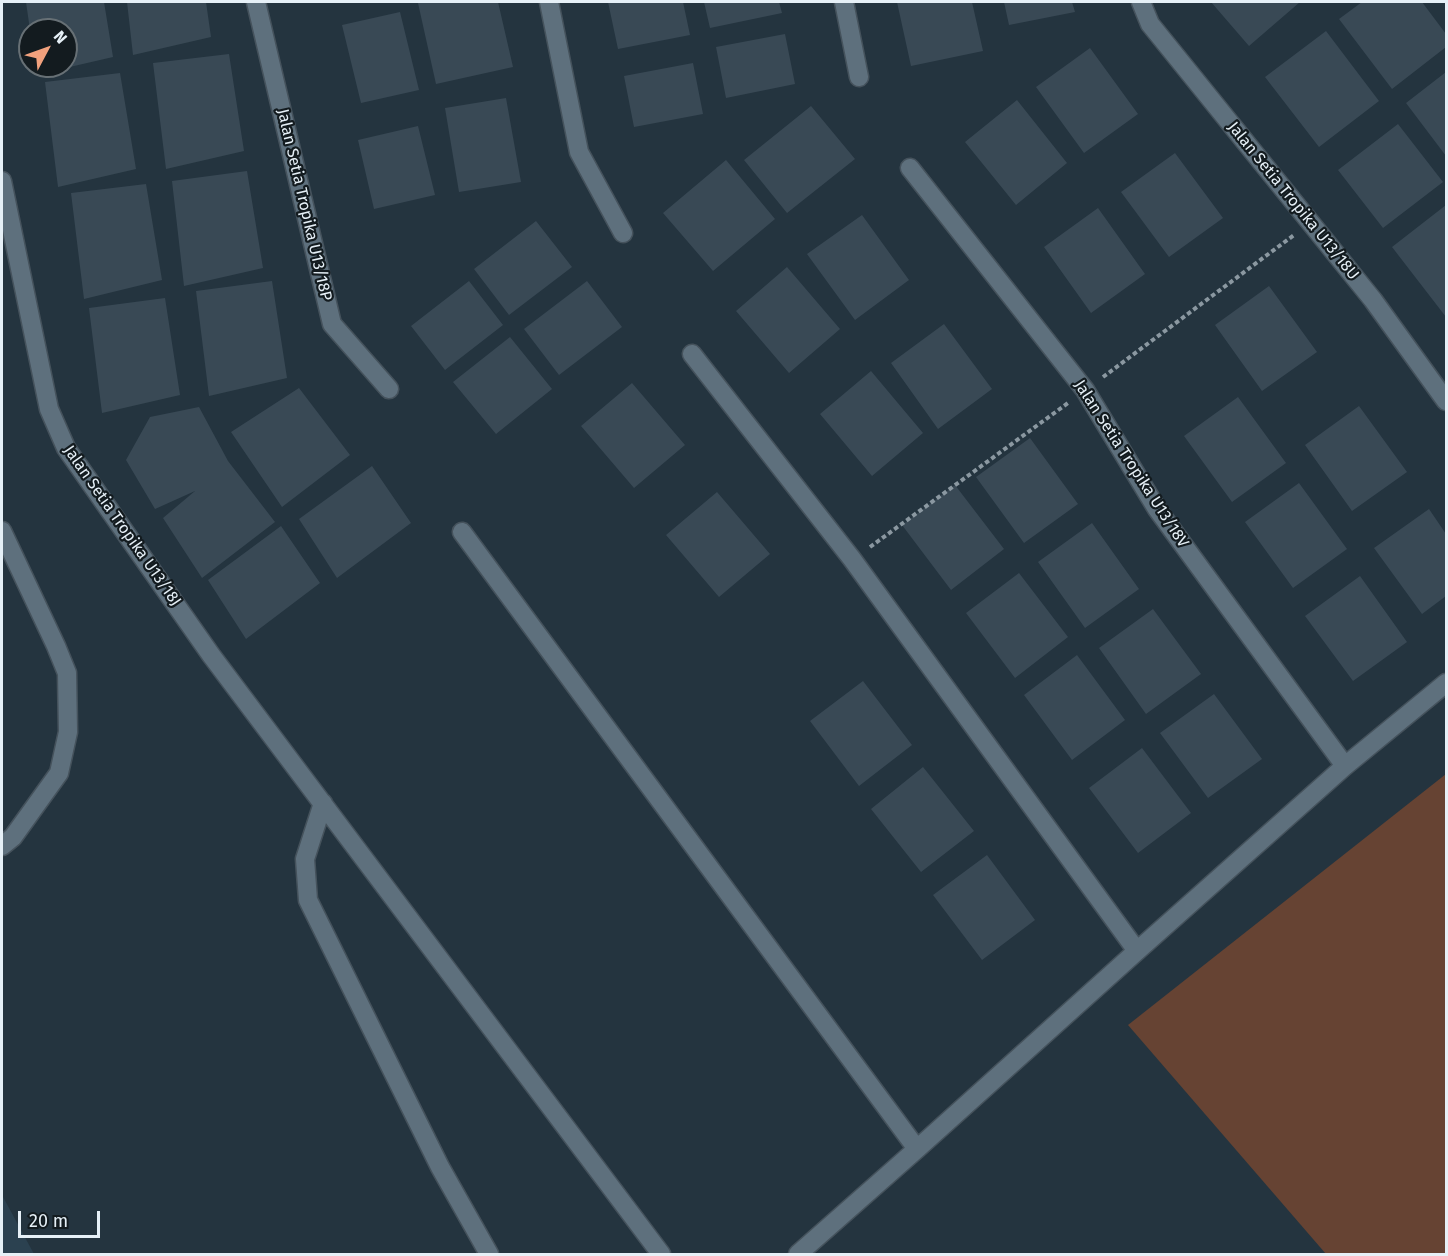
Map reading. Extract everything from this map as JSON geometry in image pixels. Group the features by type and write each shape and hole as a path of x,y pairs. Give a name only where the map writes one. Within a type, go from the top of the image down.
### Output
{"street":[{"name":"Jalan Setia Tropika U13/18P","path":"256,2 332,324 389,389"},
{"path":"549,2 579,153 623,233"},
{"path":"844,2 859,77"},
{"name":"Jalan Setia Tropika U13/18U","path":"1141,2 1150,24 1373,300 1446,401"},
{"name":"Jalan Setia Tropika U13/18V","path":"910,168 1085,390 1157,509 1345,766"},
{"name":"Jalan Setia Tropika U13/18J","path":"2,181 49,409 66,448 211,655 661,1254"},
{"path":"692,354 852,560 1137,951"},
{"path":"2,531 67,674 68,732 59,773 13,837 2,846"},
{"path":"462,532 917,1149"},
{"path":"798,1254 1345,766 1446,683"},
{"path":"322,803 305,860 308,900 440,1167 489,1254"}],"path":[{"path":"852,560 1311,223"}],"shaded area":[{"path":"1446,774 1446,1254 1326,1254 1128,1025"},
{"path":"2,1195 34,1254 2,1254"}],"building":[{"path":"26,2 104,2 113,57 78,65 78,18 28,18"},
{"path":"127,2 206,2 211,37 133,55"},
{"path":"498,2 513,67 436,84 418,3"},
{"path":"608,2 683,2 690,35 618,49"},
{"path":"704,2 779,2 782,13 710,28"},
{"path":"897,2 972,2 983,51 911,66"},
{"path":"1004,2 1072,2 1075,12 1009,25"},
{"path":"1211,2 1300,2 1249,46"},
{"path":"1362,2 1422,2 1446,34 1446,47 1392,89 1339,19"},
{"path":"400,12 419,90 361,103 342,25"},
{"path":"1326,31 1379,101 1319,147 1265,77"},
{"path":"785,34 795,84 726,98 716,47"},
{"path":"1090,48 1138,114 1084,153 1036,87"},
{"path":"229,54 244,151 166,169 153,63"},
{"path":"693,63 703,114 634,127 624,76"},
{"path":"1446,72 1446,156 1406,103"},
{"path":"120,73 136,169 58,187 45,82"},
{"path":"506,98 521,182 459,192 445,108"},
{"path":"1017,100 1067,163 1016,205 965,142"},
{"path":"811,106 855,159 787,213 744,160"},
{"path":"1398,124 1443,182 1383,228 1338,170"},
{"path":"418,126 435,195 374,209 358,140"},
{"path":"1175,153 1223,218 1169,257 1121,192"},
{"path":"726,160 775,219 713,271 663,213"},
{"path":"247,171 263,268 184,286 172,181"},
{"path":"146,184 162,280 84,299 71,193"},
{"path":"1446,205 1446,317 1392,247"},
{"path":"1098,208 1145,274 1091,313 1044,247"},
{"path":"862,215 909,280 855,320 807,254"},
{"path":"536,221 572,267 509,315 474,269"},
{"path":"787,267 840,329 789,373 736,311"},
{"path":"272,281 287,378 209,396 196,291"},
{"path":"469,281 503,325 445,370 411,326"},
{"path":"587,281 622,327 559,375 524,329"},
{"path":"1269,286 1317,352 1262,391 1215,325"},
{"path":"165,298 180,395 102,413 89,308"},
{"path":"944,324 992,389 938,429 891,363"},
{"path":"510,337 552,389 496,434 453,382"},
{"path":"871,371 923,433 872,476 820,414"},
{"path":"632,383 685,445 634,488 581,426"},
{"path":"299,388 350,455 282,507 231,432"},
{"path":"1238,397 1286,463 1232,502 1184,436"},
{"path":"1359,406 1407,472 1352,511 1305,445"},
{"path":"199,407 228,461 275,522 202,578 163,518 195,491 155,509 126,460 150,417"},
{"path":"1030,438 1078,504 1024,543 976,477"},
{"path":"372,466 411,523 337,578 299,519"},
{"path":"1299,483 1347,549 1293,588 1245,522"},
{"path":"955,485 1004,549 951,590 902,525"},
{"path":"717,492 770,554 719,597 666,535"},
{"path":"1429,509 1446,534 1446,596 1422,614 1374,548"},
{"path":"1092,523 1139,589 1085,628 1038,562"},
{"path":"281,526 320,583 246,639 208,580"},
{"path":"1019,573 1068,637 1015,678 966,613"},
{"path":"1360,576 1407,642 1353,681 1305,616"},
{"path":"1153,609 1201,674 1146,714 1099,648"},
{"path":"1077,655 1125,720 1072,760 1024,695"},
{"path":"863,681 912,745 859,786 810,721"},
{"path":"1214,694 1262,759 1208,798 1160,733"},
{"path":"1142,748 1191,813 1138,853 1089,788"},
{"path":"923,767 974,831 921,872 871,809"},
{"path":"987,855 1035,920 982,960 933,895"}]}
